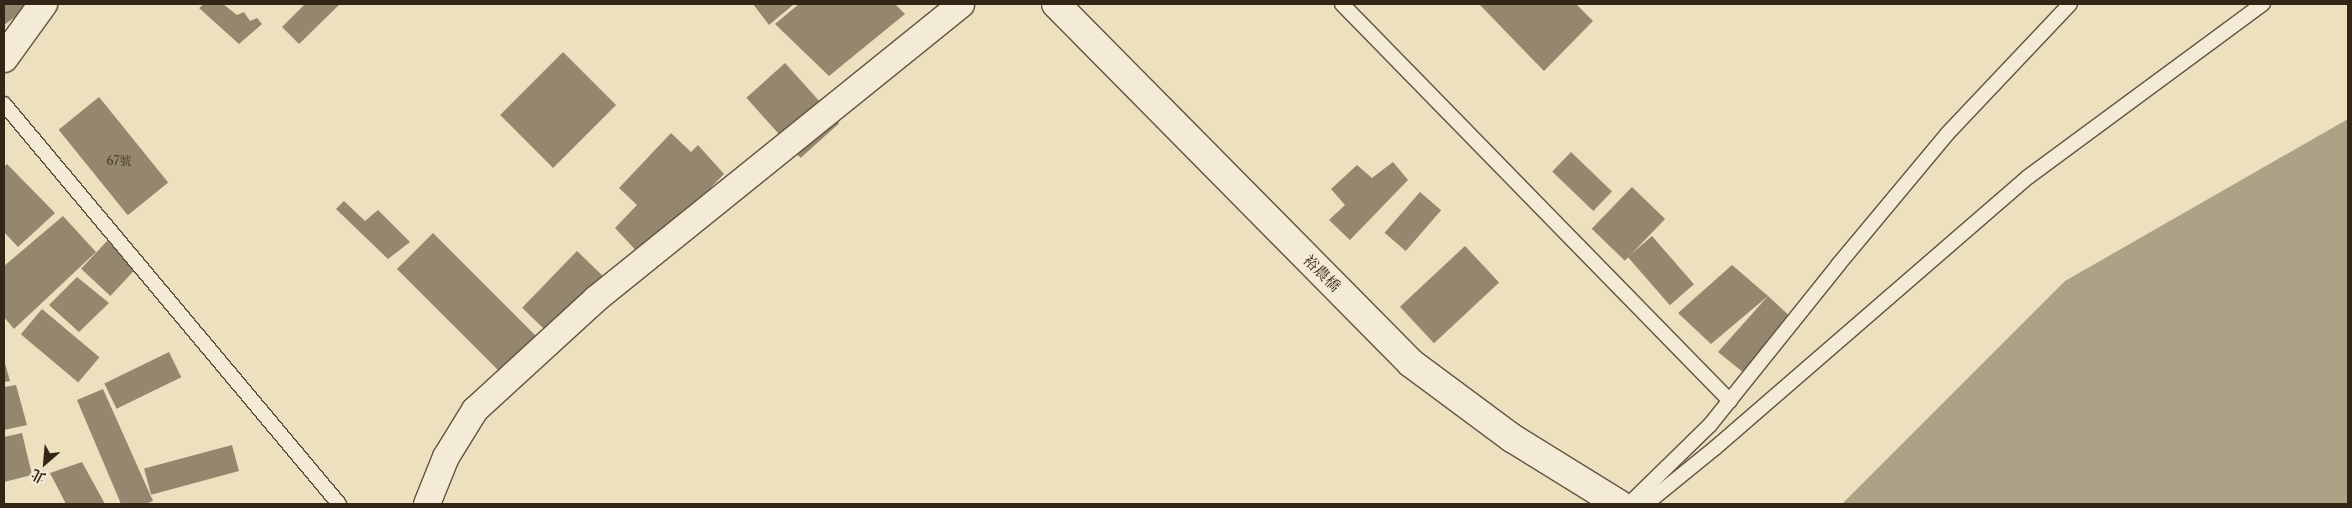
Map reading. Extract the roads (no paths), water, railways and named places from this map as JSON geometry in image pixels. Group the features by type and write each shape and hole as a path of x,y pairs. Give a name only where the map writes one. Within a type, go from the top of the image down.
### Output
{"street":[{"path":"4,58 43,4"},
{"path":"427,504 446,457 475,410 596,299 961,4"},
{"name":"裕農橋","path":"1056,4 1412,363 1512,438 1619,504"}],"lane":[{"path":"1342,4 1730,401"},
{"path":"1629,504 1710,425 1838,265 1947,134 2070,4"},
{"path":"1646,504 1715,448 2028,177 2263,4"},
{"path":"4,104 339,504"}]}
